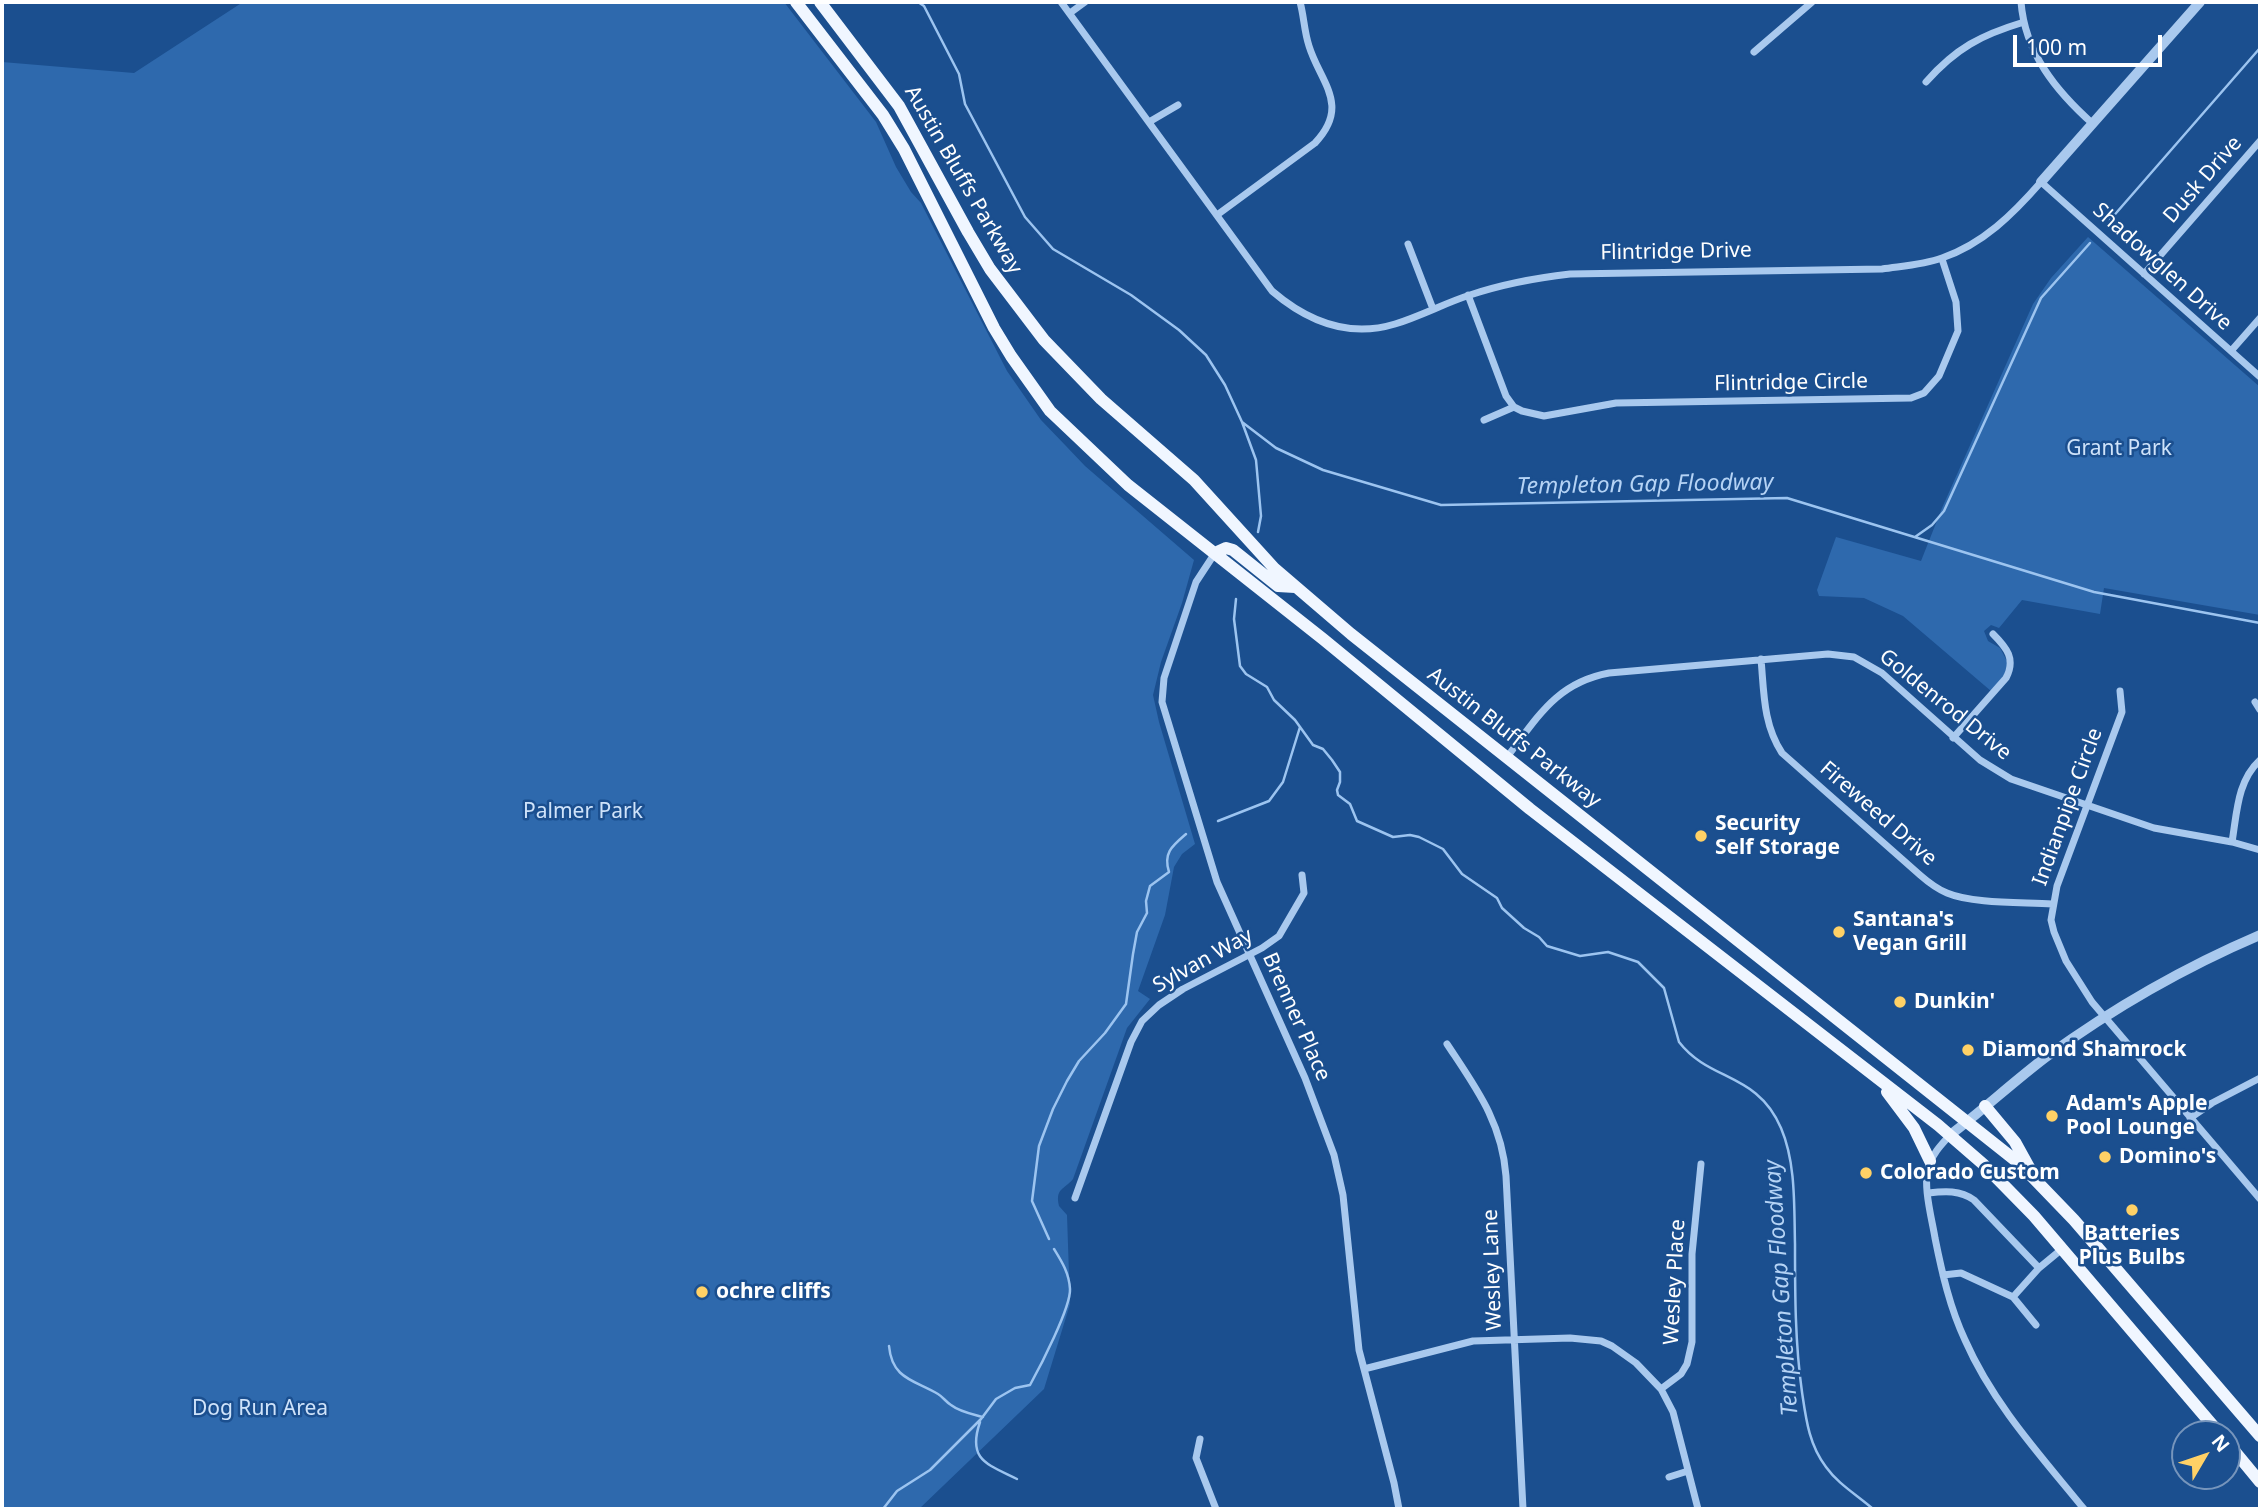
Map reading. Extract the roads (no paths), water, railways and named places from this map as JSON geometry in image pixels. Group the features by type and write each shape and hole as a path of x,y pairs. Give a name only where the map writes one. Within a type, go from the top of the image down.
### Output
{"main road":[{"name":"Austin Bluffs Parkway","path":"796,2 883,115 904,149 994,328 1050,411 1128,485 1530,809 1950,1135 2014,1195 2208,1420"},
{"name":"Austin Bluffs Parkway","path":"820,2 899,106 990,269 1037,331 1101,399 1194,480 1274,568 1295,587 1968,1121 2034,1177 2260,1436"},
{"path":"1215,553 1226,548 1233,550 1278,586 1295,587"},
{"path":"1874,1076 1914,1128 1930,1161"},
{"path":"1985,1106 2015,1142 2028,1161 2034,1177"},
{"path":"2241,1459 2260,1482"}],"street":[{"name":"Flintridge Drive","path":"1060,2 1272,290 1288,305 1309,317 1328,325 1354,329 1377,329 1396,324 1468,295 1533,278 1570,274 1882,268 1941,259 1970,245 2017,210 2200,2"},
{"path":"1070,13 1085,2"},
{"path":"1217,215 1315,143 1329,121 1330,91 1308,43 1300,2"},
{"path":"1754,52 1812,2"},
{"path":"2021,2 2024,22 2036,57 2066,99 2093,124"},
{"path":"1926,82 1945,61 1967,44 2024,22"},
{"path":"1149,121 1178,105"},
{"name":"Dusk Drive","path":"2144,274 2260,141"},
{"name":"Shadowglen Drive","path":"2041,182 2260,377"},
{"path":"1408,244 1433,309"},
{"name":"Flintridge Circle","path":"1514,407 1530,415 1544,416 1616,403 1911,398 1924,393 1939,376 1958,331 1956,302 1941,259"},
{"path":"1468,295 1506,396 1514,407 1484,420"},
{"path":"2231,351 2260,318"},
{"name":"Brenner Place","path":"1215,553 1196,582 1164,678 1162,702 1217,882 1305,1078 1334,1155 1343,1195 1356,1330 1399,1509"},
{"path":"1953,738 2007,678 2010,671 2012,662 2009,651 1993,634"},
{"name":"Goldenrod Drive","path":"1507,757 1553,700 1577,682 1592,676 1828,654 1854,657 1882,673 1953,738 1994,770 2011,779 2154,828 2232,842 2260,850"},
{"name":"Fireweed Drive","path":"1762,659 1768,726 1782,753 1933,886 1968,898 2052,904"},
{"name":"Indianpipe Circle","path":"2120,691 2122,712 2056,886 2051,920 2062,954 2092,1002 2260,1199"},
{"path":"2255,702 2260,710"},
{"path":"2232,842 2242,786 2251,769 2260,760"},
{"name":"Sylvan Way","path":"1075,1198 1130,1042 1142,1021 1169,997 1272,942 1284,929 1304,893 1303,875"},
{"path":"2084,1509 2017,1427 1984,1378 1960,1329 1943,1275 1928,1193 1927,1172 1930,1161 1950,1135 2047,1056 2171,978 2260,935"},
{"name":"Wesley Lane","path":"1447,1044 1488,1109 1503,1148 1507,1176 1523,1509"},
{"path":"2190,1118 2212,1103 2260,1078"},
{"name":"Wesley Place","path":"1661,1389 1681,1374 1687,1364 1692,1342 1691,1265 1701,1164"},
{"path":"1928,1193 1953,1192 1974,1200 2039,1268"},
{"path":"2013,1297 2039,1268 2062,1249"},
{"path":"1943,1275 1961,1273 2013,1297 2036,1325"},
{"path":"1364,1369 1461,1343 1513,1339 1588,1338 1601,1341 1625,1354 1661,1389 1673,1412 1698,1509"},
{"path":"1200,1440 1196,1458 1216,1509"},
{"path":"1669,1476 1688,1471"}],"waterway":[{"name":"Templeton Gap Floodway","path":"918,2 924,6 959,74 965,104 1025,217 1053,249 1131,295 1179,330 1206,355 1225,385 1256,460 1261,516 1258,532"},
{"path":"2110,220 2260,48"},
{"path":"1915,537 1932,525 1944,511 2041,298 2090,243"},
{"name":"Templeton Gap Floodway","path":"1242,422 1276,448 1323,470 1441,505 1787,498 2094,592 2260,623"},
{"name":"Templeton Gap Floodway","path":"1236,599 1234,619 1240,666 1246,674 1267,687 1274,700 1295,720 1313,745 1323,749 1332,760 1340,772 1338,795 1350,804 1357,821 1393,837 1419,837 1443,849 1462,874 1497,898 1502,908 1547,946 1580,956 1608,952 1638,962 1664,988 1679,1042 1691,1055 1746,1087 1771,1110 1786,1141 1792,1170 1797,1337 1809,1431 1820,1459 1831,1473 1873,1509"},
{"name":"Templeton Gap Floodway","path":"1218,821 1269,801 1283,782 1300,727"},
{"name":"Templeton Gap Floodway","path":"1049,1239 1032,1201 1039,1146 1053,1109 1079,1061 1105,1033 1126,1004 1137,932 1147,913 1146,901 1150,886 1169,872 1167,860 1170,850 1186,834"},
{"path":"883,1509 897,1491 930,1470 981,1419 996,1399 1015,1388 1030,1385 1054,1337 1069,1298 1068,1278 1054,1249"},
{"path":"889,1346 899,1372 958,1409 983,1417"},
{"path":"980,1422 976,1445 978,1453 989,1464 1017,1479"}],"place":[{"name":"Security Self Storage","path":"1701,836"},
{"name":"Santana's Vegan Grill","path":"1839,932"},
{"name":"Dunkin'","path":"1900,1002"},
{"name":"Diamond Shamrock","path":"1968,1050"},
{"name":"Adam's Apple Pool Lounge","path":"2052,1116"},
{"name":"Domino's","path":"2105,1157"},
{"name":"Colorado Custom","path":"1866,1173"},
{"name":"Batteries Plus Bulbs","path":"2132,1210"},
{"name":"ochre cliffs","path":"702,1292"}],"park label":[{"name":"Grant Park","path":"2119,449"},
{"name":"Palmer Park","path":"583,812"},
{"name":"Dog Run Area","path":"260,1409"}]}
